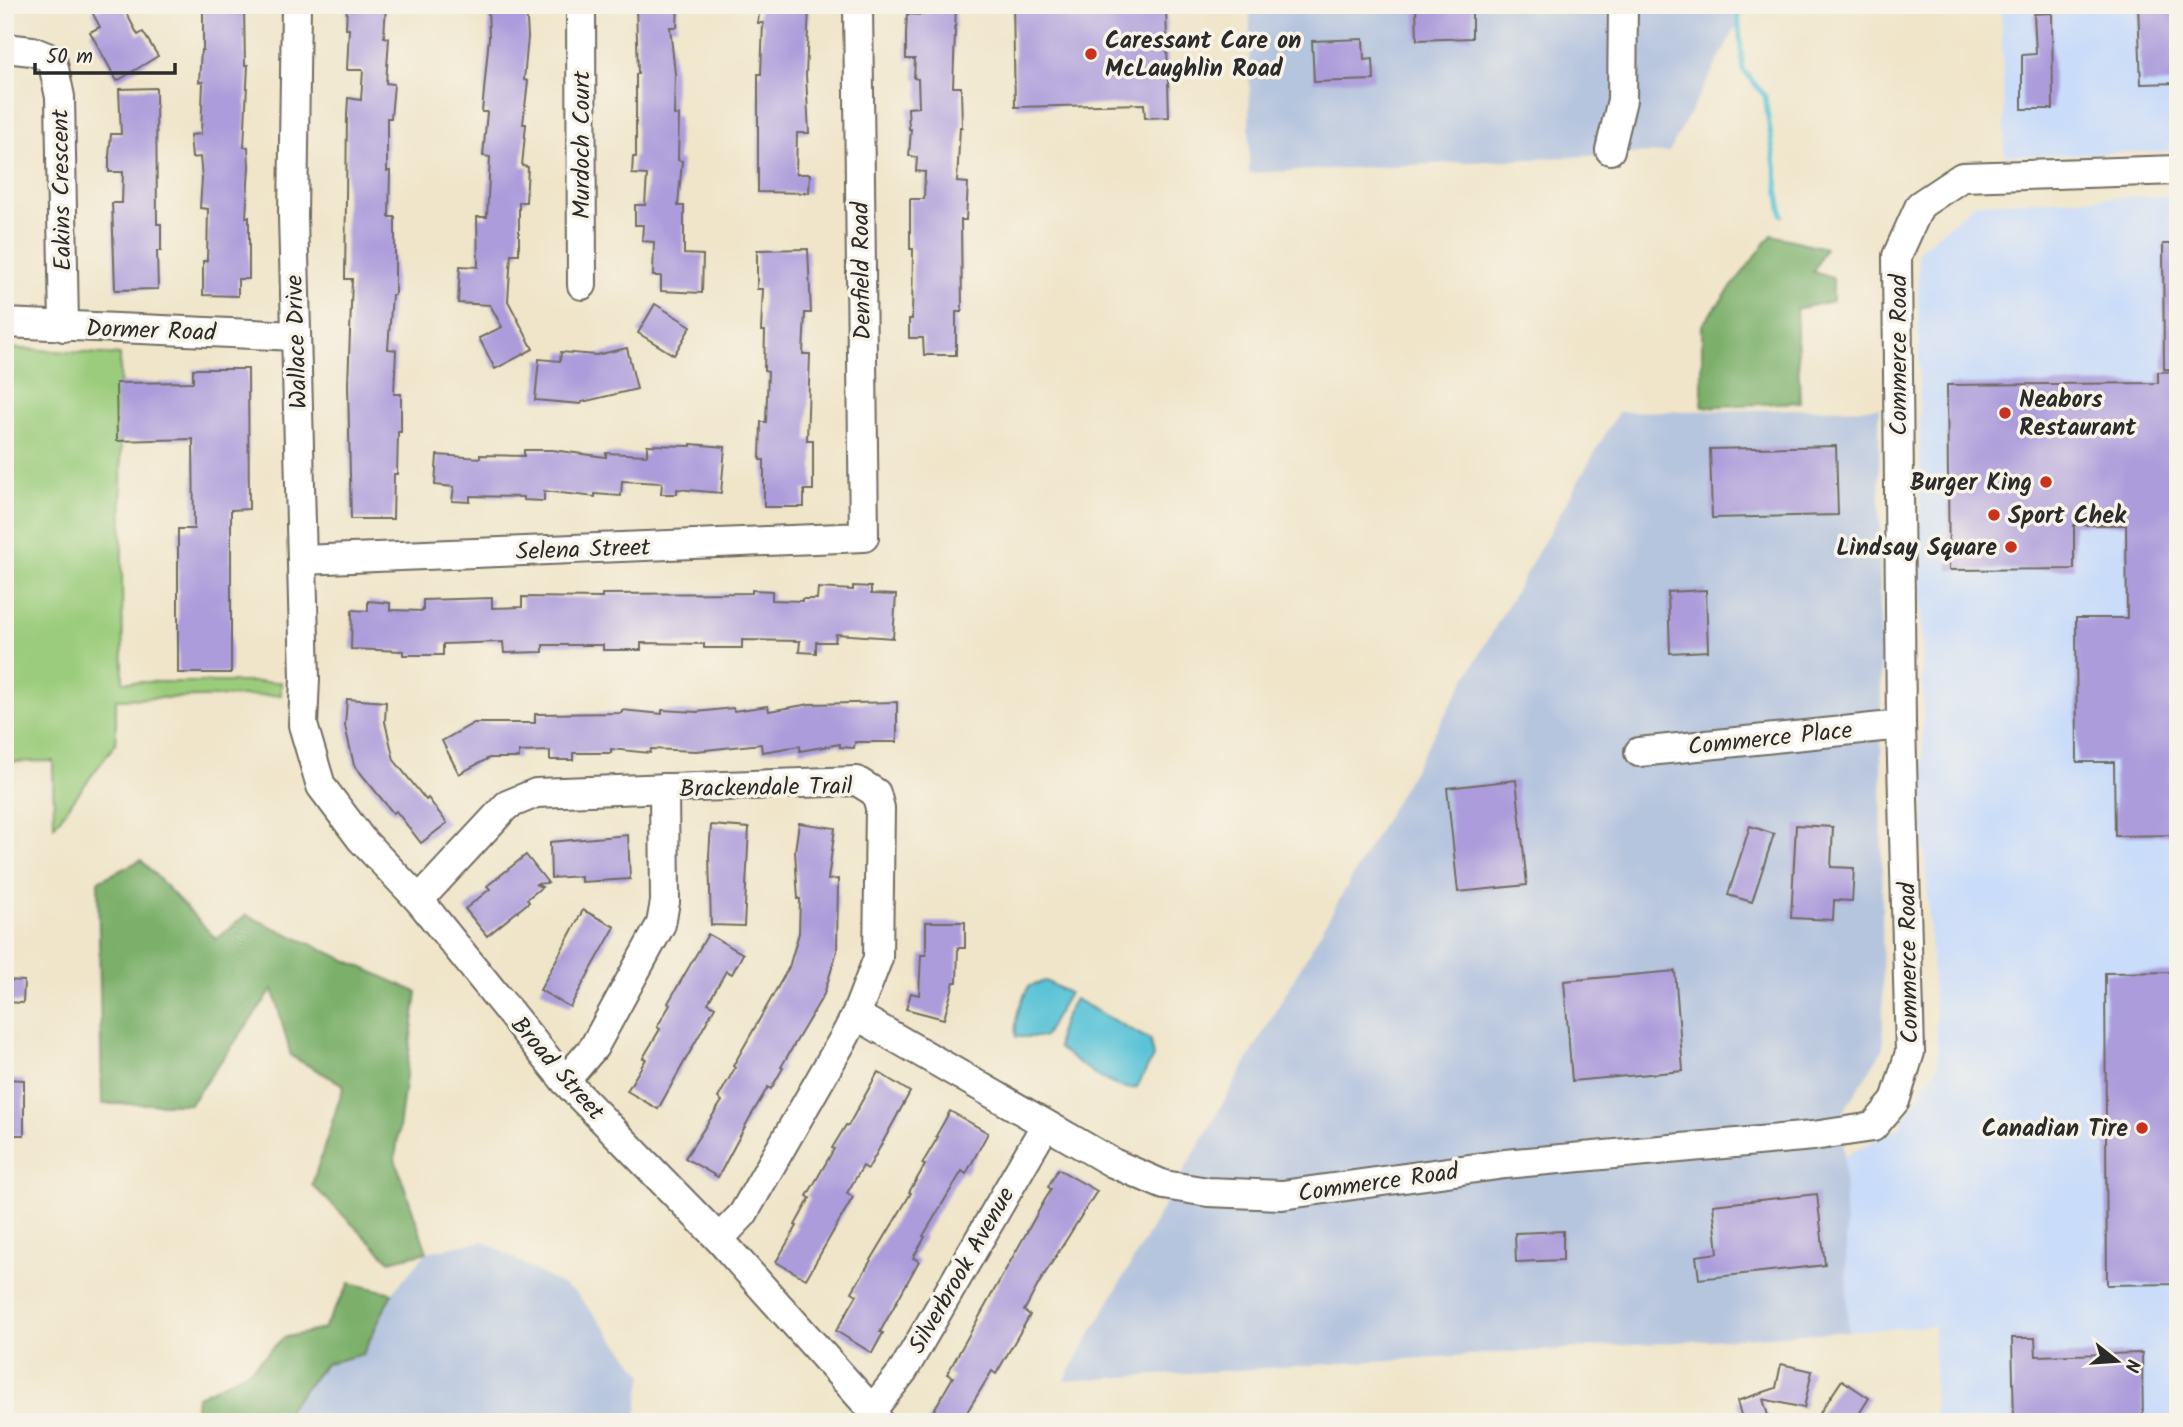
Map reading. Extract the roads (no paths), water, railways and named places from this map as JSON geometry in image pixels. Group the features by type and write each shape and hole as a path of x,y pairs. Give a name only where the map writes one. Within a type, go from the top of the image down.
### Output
{"street":[{"name":"Wallace Drive","path":"296,5 293,216 305,678"},
{"name":"Murdoch Court","path":"581,5 582,285"},
{"name":"Denfield Road","path":"858,5 864,537"},
{"path":"1610,150 1622,100 1623,5"},
{"name":"Eakins Crescent","path":"5,48 32,51 52,59 60,97 64,327"},
{"name":"Commerce Road","path":"856,1015 1113,1163 1164,1185 1208,1192 1282,1195 1505,1164 1813,1136 1873,1127 1895,1101 1910,1052 1901,725 1897,256 1920,205 1962,177 2178,170"},
{"name":"Dormer Road","path":"5,323 296,336"},
{"name":"Selena Street","path":"302,560 864,537"},
{"name":"Broad Street","path":"305,678 303,725 321,786 361,839 419,901 565,1081 719,1238 875,1416"},
{"name":"Commerce Place","path":"1639,752 1901,725"},
{"name":"Brackendale Trail","path":"419,901 508,805 536,793 858,781 876,793 880,808 878,958 856,1015 743,1213 719,1238"},
{"path":"565,1081 594,1047 661,924 665,902 664,788"},
{"name":"Silverbrook Avenue","path":"875,1416 1045,1126"}],"water":[{"path":"1045,981 1069,993 1044,1037 1016,1037 1018,1010 1029,986"},
{"path":"1075,999 1150,1040 1153,1057 1137,1087 1128,1088 1108,1082 1058,1048 1061,1028"}],"waterway":[{"path":"1737,5 1743,70 1765,96 1782,215"}],"place":[{"name":"Caressant Care on McLaughlin Road","path":"1091,54"},
{"name":"Neabors Restaurant","path":"2005,413"},
{"name":"Burger King","path":"2046,482"},
{"name":"Sport Chek","path":"1994,515"},
{"name":"Lindsay Square","path":"2011,547"},
{"name":"Canadian Tire","path":"2142,1128"}]}
